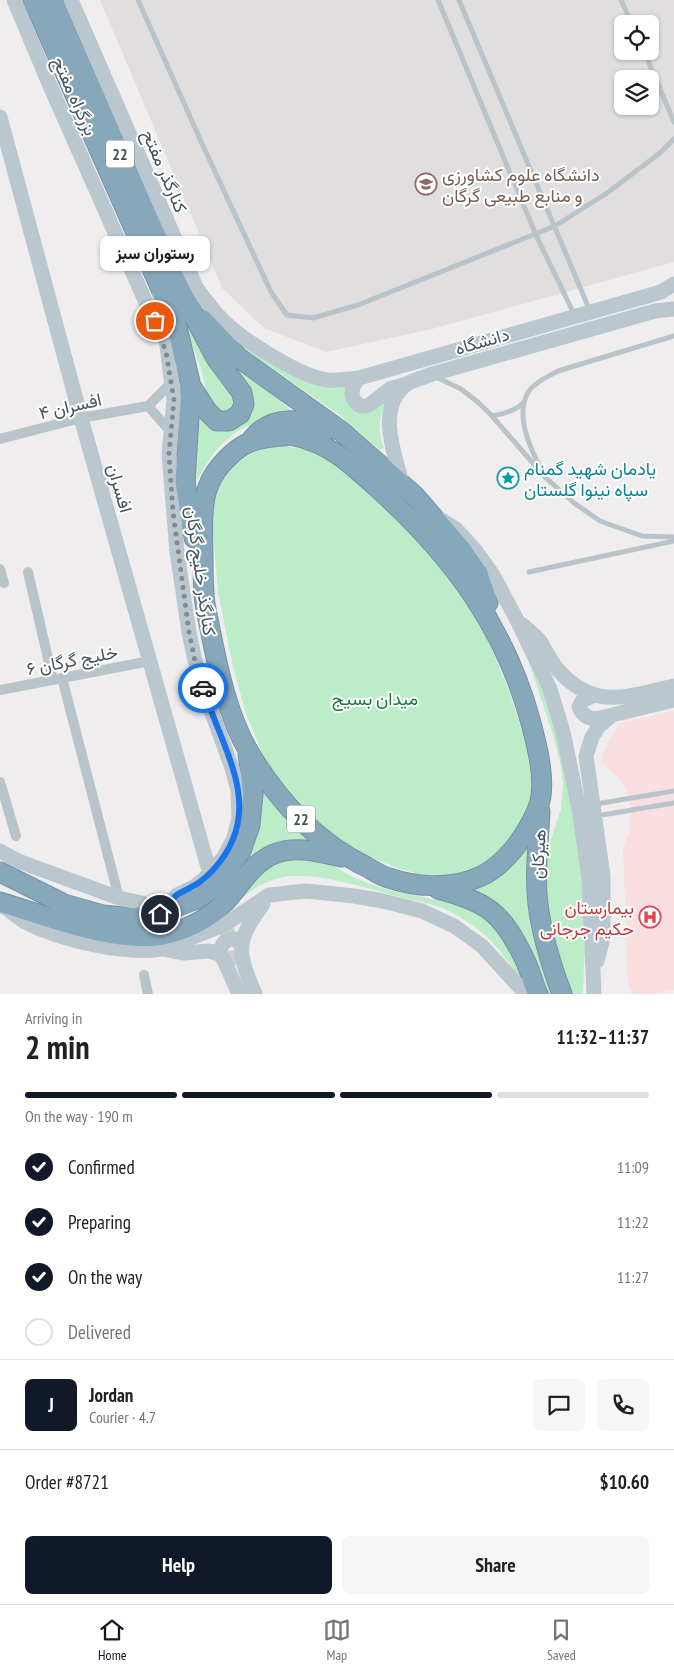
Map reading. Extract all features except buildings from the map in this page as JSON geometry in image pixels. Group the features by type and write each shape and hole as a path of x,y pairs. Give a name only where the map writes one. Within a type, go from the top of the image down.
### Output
{"highway":[{"name":"بزرگراه مفتح","path":"33,0 176,322 191,386 184,481 204,595"},
{"name":"بزرگراه مفتح","path":"52,0 176,282 190,307"},
{"path":"190,307 216,358 242,393 244,404 240,414 229,421 217,421 207,412 191,386"},
{"name":"22","path":"190,307 240,358 341,432 403,486 432,514 460,548 478,574 524,698 539,751 542,783 541,800 525,835 504,860 489,872 457,884 425,886"},
{"path":"249,442 257,432 271,424 289,420 341,432"},
{"name":"22","path":"510,662 469,586 414,521 355,468 327,447 309,439 290,435 249,442 230,456 219,468 209,484 203,515 204,595 216,657 231,711 248,751 284,804 325,841 348,858 389,878 464,896 488,908 500,918 525,959 538,994"},
{"path":"0,872 64,904 103,915 133,918 160,914 197,899 214,887 241,851 250,825 253,794 248,751"},
{"name":"هیرکان","path":"541,800 536,892 552,967 562,994"},
{"path":"0,902 101,931 134,937 163,935 187,928 208,917 225,902 257,865 273,854 290,850 311,851 348,858"}],"main road":[{"path":"14,0 51,88 155,321 166,352"},
{"name":"کنارگذر مفتح","path":"71,0 179,250 196,287 211,309 229,326 248,339 309,376 328,380 359,378"},
{"path":"87,78 92,48"},
{"name":"افسران","path":"0,118 4,152 150,661 204,865"},
{"path":"158,282 166,352"},
{"name":"دانشگاه","path":"674,284 661,292 359,378 351,394 354,401 363,406 371,405 390,389 429,375 655,311 674,309"},
{"name":"کنارگذر خلیج گرگان","path":"160,914 177,895 194,887 204,865 224,857 234,838 239,818 238,790 195,661 189,632 173,512 169,454 174,400 166,352"},
{"path":"444,354 449,370"},
{"path":"403,486 390,436 390,415 396,396 408,384"},
{"path":"432,514 456,529 476,551 493,575 550,689 563,732 580,814 589,879 594,994"},
{"path":"517,620 538,639 558,670 577,687 594,695 616,699 674,686"},
{"path":"594,695 582,701 579,707 582,714 588,718 600,718 674,700"},
{"path":"593,977 604,938 603,876 586,756 592,737 599,726 612,715"},
{"path":"0,851 18,860 119,898 142,903 160,914"},
{"path":"162,949 224,925 269,895 306,891 383,901 422,911 454,926 482,946 526,994"},
{"path":"255,994 244,968 241,945 251,920 269,895"},
{"path":"0,902 26,922 56,934 99,946 136,950 162,949 183,953 209,951 219,954 224,960 239,994"},
{"path":"219,954 222,943 228,939 235,939 241,945"},
{"path":"237,966 248,994"}],"street":[{"path":"171,432 148,406 172,382"},
{"name":"افسران ۴","path":"0,439 81,418 148,406"},
{"path":"0,569 4,583"},
{"path":"28,572 119,898"},
{"name":"خلیج گرگان ۶","path":"0,690 150,661"},
{"path":"0,782 16,836"},
{"path":"144,975 148,994"}],"lane":[{"path":"138,0 267,283 287,315 313,318 358,305 536,235 555,226 607,194 660,153 674,139"},
{"path":"438,0 536,235 575,316"},
{"path":"459,0 591,312"},
{"path":"621,0 628,15"},
{"path":"648,60 674,122"},
{"path":"545,476 530,449 525,430 523,408 529,391 542,380 558,371 674,336"},
{"path":"429,375 461,388 492,416 545,476 574,503 600,521 642,536 674,539"},
{"path":"492,416 506,414 519,407 526,400"},
{"path":"529,572 674,539"},
{"path":"594,810 674,791"},
{"path":"594,810 674,803"}],"shaded area":[{"name":"دانشگاه علوم کشاورزی و منابع طبیعی گرگان","path":"100,0 674,0 674,262 432,329 326,352 264,328 222,288"},
{"name":"بیمارستان حکیم جرجانی","path":"674,711 674,990 653,994 634,994 628,986 623,848 629,832 631,815 628,794 622,781 603,764 602,756 620,723"}],"green space":[{"path":"157,257 232,388 235,409 223,415 209,404 201,368"},
{"path":"186,283 235,339 349,385 353,407 388,397 380,422 380,435 384,448 380,450 338,414 234,342 217,328"},
{"path":"224,361 268,390 298,417 261,421 235,433 219,447 195,484 196,441 200,415 246,417"},
{"name":"میدان بسیج","path":"286,446 315,451 350,476 405,525 428,550 460,591 489,642 510,694 528,750 534,784 531,808 523,829 481,871 457,877 429,877 397,868 365,855 333,837 285,794 265,760 245,711 233,666 218,593 212,517 219,486 236,464 257,450"},
{"path":"532,664 557,733 577,828 586,914 583,994 569,994 548,922 544,874 548,848 561,809 563,783 553,735 530,665"},
{"path":"260,789 286,818 315,844 241,871 253,842"},
{"path":"531,843 526,890 531,928 551,994 543,994 468,889 510,866"},
{"path":"297,856 327,862 353,877 378,887 448,902 480,914 493,923 503,935 514,955 528,991 504,956 482,933 453,913 426,903 342,882 311,876 297,876 284,877 267,882 246,895 227,912 264,867"}],"tunnel":[{"path":"226,928 237,966"}],"way so far":[{"path":"155,321 166,352 174,400 169,454 177,552 189,632 203,688"}],"place":[{"name":"دانشگاه علوم کشاورزی و منابع طبیعی گرگان","path":"426,184"},
{"name":"رستوران سبز","path":"155,321"},
{"name":"یادمان شهید گمنام سپاه نینوا گلستان","path":"508,478"},
{"name":"بیمارستان حکیم جرجانی","path":"650,917"}],"route":[{"path":"160,914 177,895 194,887 204,879 224,857 230,849 239,818 238,790 232,768 203,688"}]}
